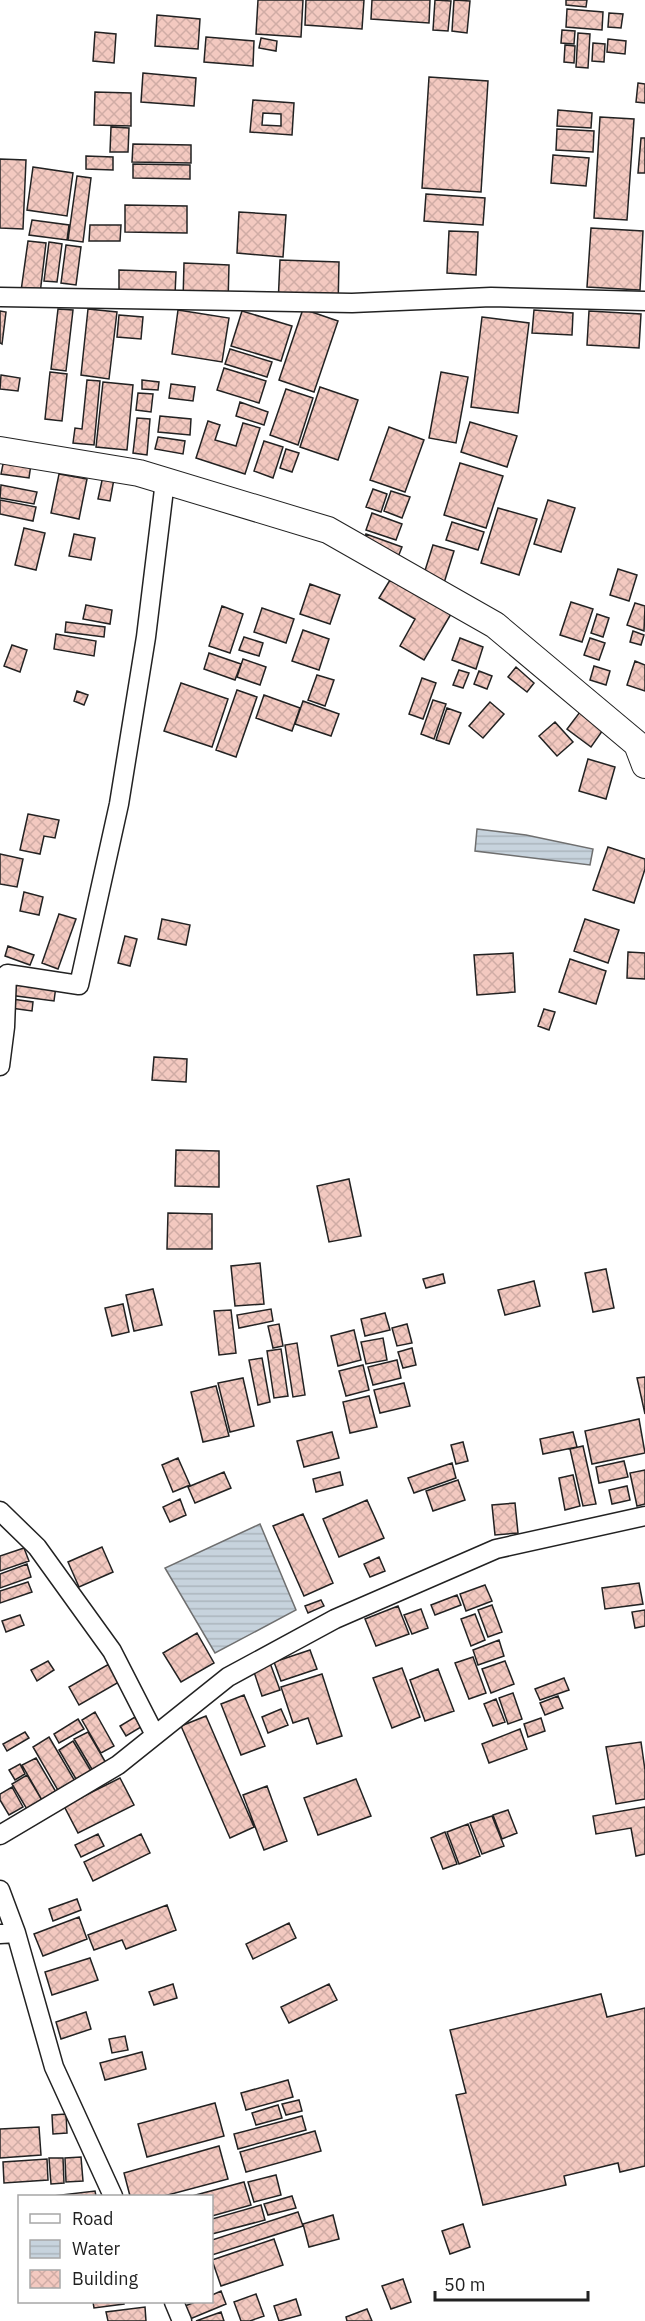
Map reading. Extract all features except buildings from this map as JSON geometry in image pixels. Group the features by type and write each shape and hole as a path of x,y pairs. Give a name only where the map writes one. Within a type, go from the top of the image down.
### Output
{"main road":[{"path":"0,450 139,473 328,530 495,625 637,744 645,765"}],"street":[{"path":"0,297 352,303 491,297 645,301"},
{"path":"0,1066 5,1027 7,974 80,985 119,804 146,637 165,481"},
{"path":"0,1511 37,1547 112,1651 155,1735"},
{"path":"0,1835 118,1765 228,1677 335,1619 496,1549 645,1516"},
{"path":"0,1890 8,1933 54,2067 113,2195"},
{"path":"175,2303 182,2321"}],"water":[{"path":"477,829 526,835 593,849 590,865 475,851"},
{"path":"260,1524 296,1610 215,1653 165,1568"}]}
